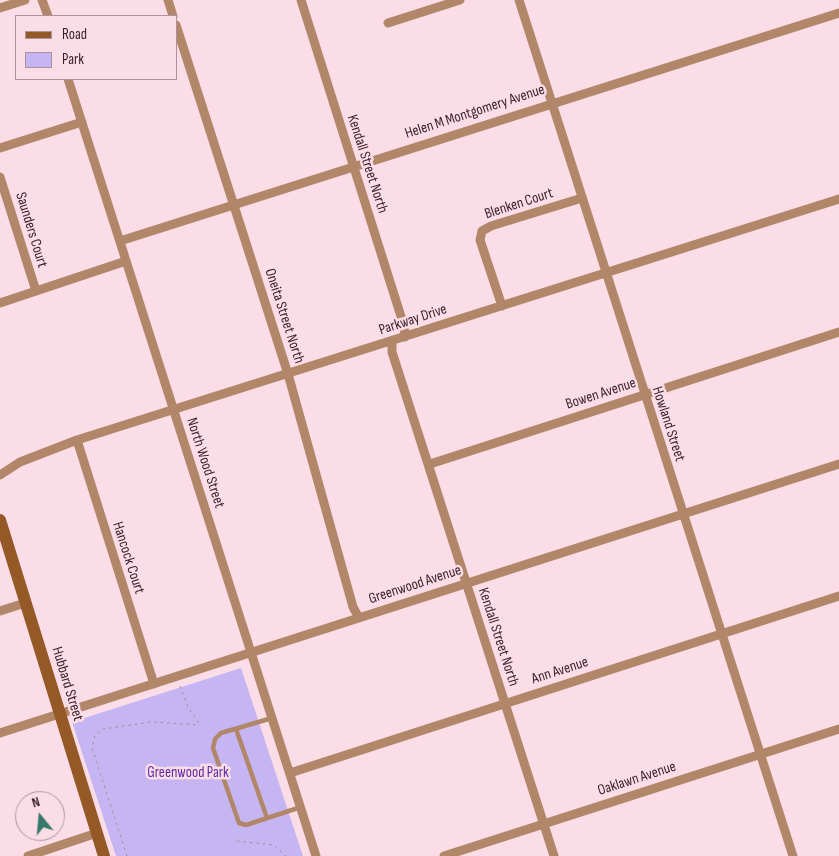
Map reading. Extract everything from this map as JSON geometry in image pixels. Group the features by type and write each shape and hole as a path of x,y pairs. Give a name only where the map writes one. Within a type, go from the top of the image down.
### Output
{"street":[{"path":"0,8 25,0"},
{"path":"42,0 48,15"},
{"path":"168,0 174,15"},
{"name":"Kendall Street North","path":"301,0 404,326 405,337"},
{"path":"388,23 460,0"},
{"name":"Howland Street","path":"519,0 792,856"},
{"name":"Helen M Montgomery Avenue","path":"120,241 354,165 839,13"},
{"name":"Oneita Street North","path":"178,31 288,374 354,607 359,618"},
{"name":"North Wood Street","path":"68,80 316,856"},
{"path":"0,148 82,122"},
{"name":"Saunders Court","path":"0,177 36,291"},
{"name":"Blenken Court","path":"502,306 480,240 482,231 582,198"},
{"name":"Parkway Drive","path":"0,475 20,462 77,440 174,411 839,199"},
{"path":"0,303 126,261"},
{"name":"Bowen Avenue","path":"430,464 839,332"},
{"name":"Kendall Street North","path":"392,341 392,352 430,464 466,583 554,856"},
{"name":"Hancock Court","path":"77,440 154,684"},
{"name":"Greenwood Avenue","path":"0,733 839,464"},
{"name":"Hubbard Street","path":"0,520 104,856"},
{"name":"Ann Avenue","path":"290,773 839,596"},
{"path":"0,611 25,603"},
{"name":"Oaklawn Avenue","path":"444,856 839,728"},
{"path":"28,856 97,833"}],"lane":[{"path":"272,718 221,733 215,739 213,748 233,810 239,823 246,825 301,807"},
{"path":"236,729 267,818"}],"path":[{"path":"127,856 92,748 94,735 103,729 151,722 200,725 188,707 180,686"},
{"path":"237,841 274,845 286,856"}],"green space":[{"name":"Greenwood Park","path":"241,668 303,856 116,856 72,722"}]}
